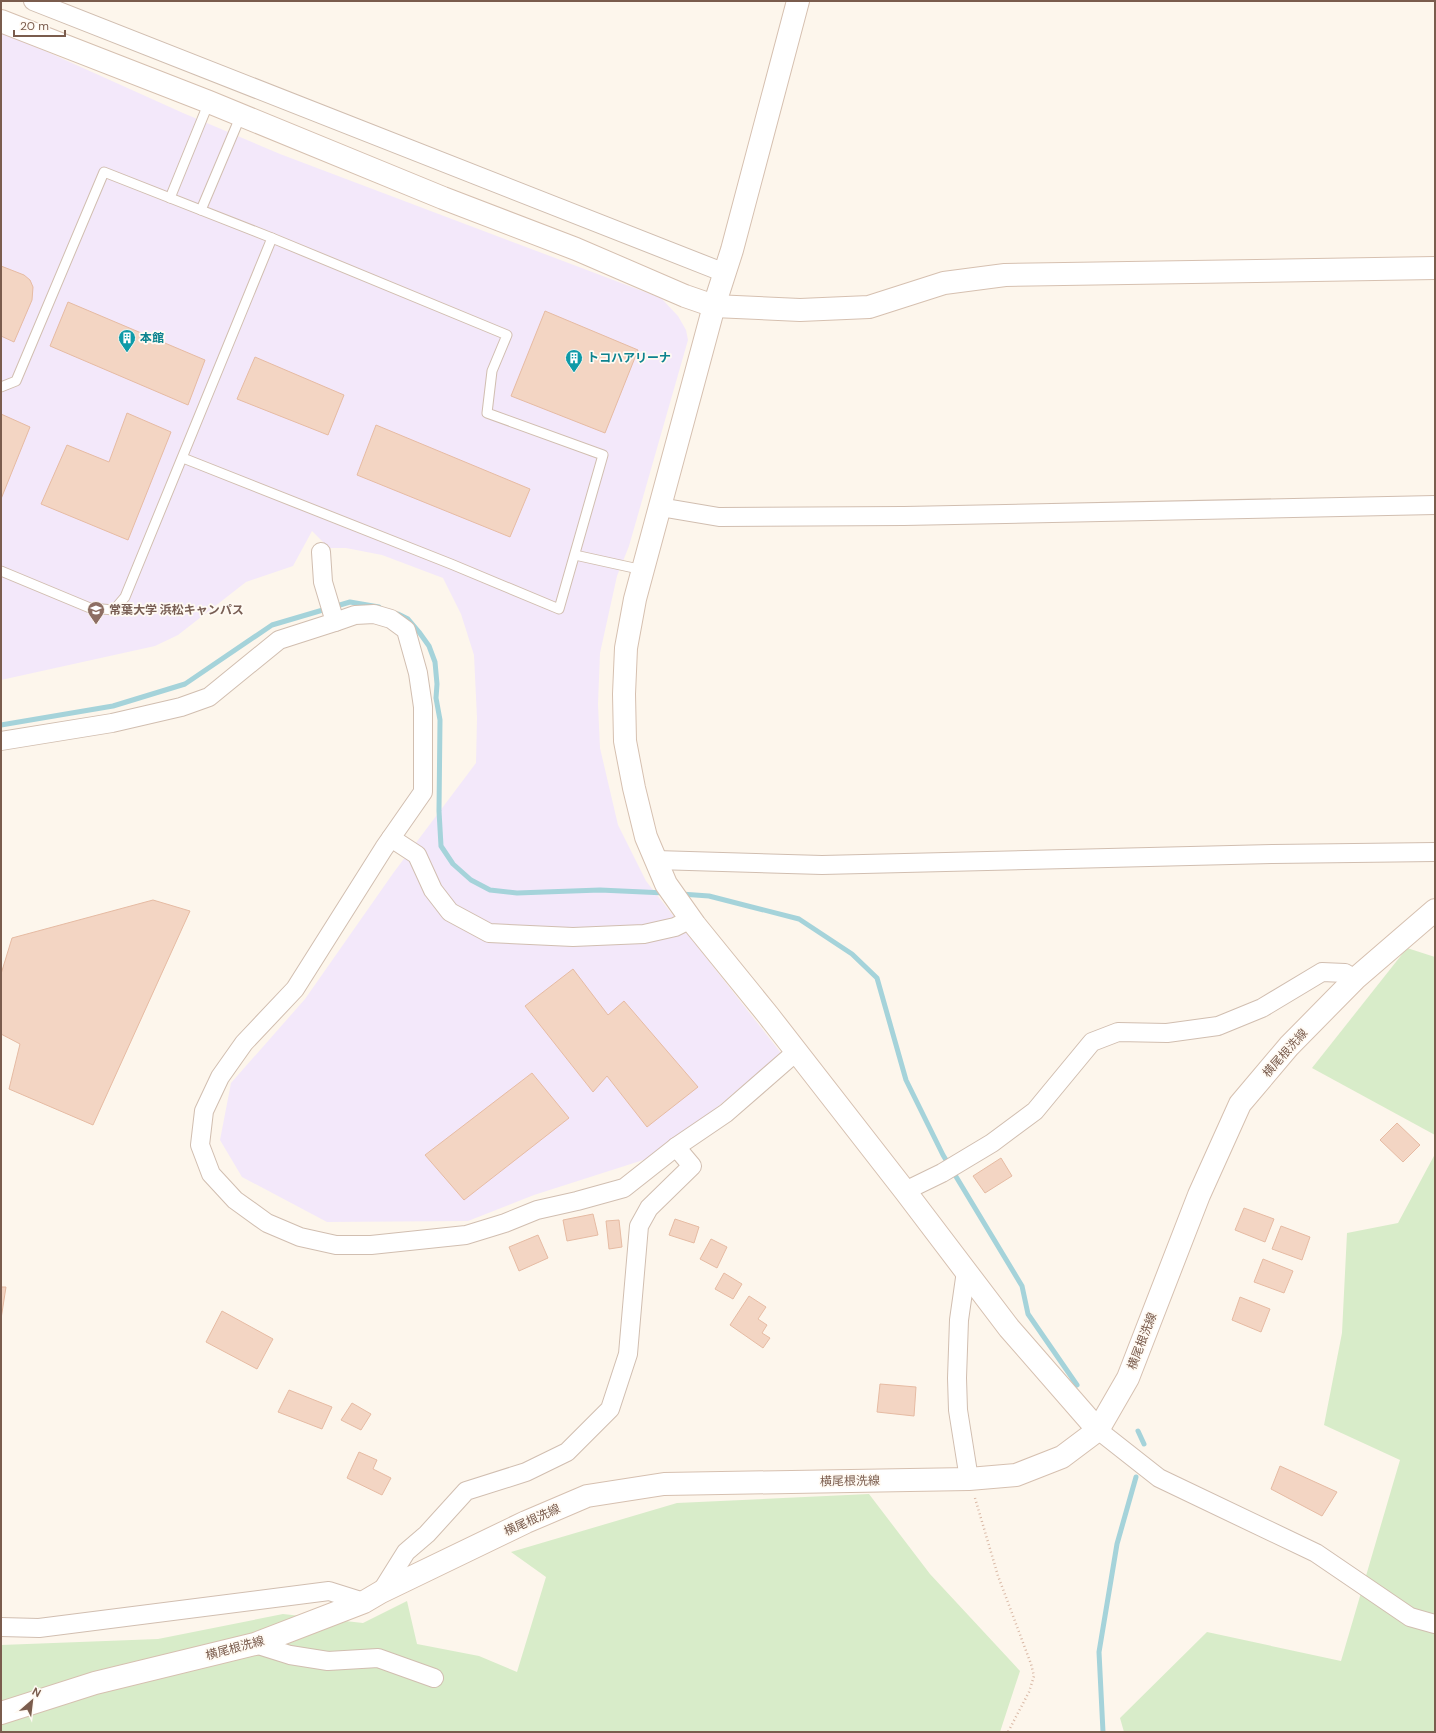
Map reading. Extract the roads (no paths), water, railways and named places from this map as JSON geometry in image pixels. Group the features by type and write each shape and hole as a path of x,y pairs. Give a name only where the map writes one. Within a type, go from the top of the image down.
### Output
{"street":[{"path":"33,1 725,273"},
{"path":"798,1 732,250 714,306 635,599 626,648 624,694 625,741 646,837 666,884 691,920 905,1191 1009,1328 1098,1430 1159,1478 1316,1553 1410,1617 1435,1624"},
{"path":"1,21 209,102 443,198 576,249 685,296 714,306 800,310 869,307 944,283 1005,275 1435,268"},
{"path":"660,507 719,517 904,516 1435,505"},
{"path":"321,552 323,582 333,617"},
{"path":"1,742 112,723 181,707 209,697 279,640 333,617 374,614 391,618 406,630 418,673 423,707 423,792 391,838 295,989 244,1043 220,1077 204,1111 200,1145 210,1174 235,1200 274,1226 300,1237 336,1245 371,1245 466,1235 505,1223 537,1210 624,1188 676,1147 726,1113 796,1052"},
{"path":"391,838 417,855 433,890 450,912 489,933 573,937 644,934 675,927 691,920"},
{"path":"656,860 822,865 1273,854 1435,852"},
{"name":"横尾根洗線","path":"1,1713 95,1683 255,1644 373,1597 526,1522 587,1496 664,1484 969,1479 1016,1475 1062,1458 1098,1430 1128,1378 1199,1195 1240,1104 1289,1046 1355,979 1435,910"},
{"path":"905,1191 942,1173 992,1143 1035,1111 1092,1042 1118,1032 1167,1033 1218,1026 1262,1008 1322,972 1345,973 1355,979"},
{"path":"1,1627 39,1628 329,1591 373,1597 406,1552 427,1534 466,1491 526,1472 567,1452 610,1408 628,1354 639,1226 649,1208 692,1166 676,1147"},
{"path":"966,1271 959,1320 957,1378 958,1410 969,1479"},
{"path":"255,1644 290,1655 328,1661 378,1658 434,1678"}],"lane":[{"path":"170,198 209,102"},
{"path":"202,210 241,115"},
{"path":"1,387 16,381 104,172 272,238 507,335 492,371 487,413 603,455 559,609 451,564 183,458"},
{"path":"1,571 90,608 114,610 125,597 272,238"},
{"path":"575,555 643,570"}],"waterway":[{"path":"1,725 113,706 185,684 272,625 350,602 379,607"},
{"path":"398,614 408,619 419,632 429,646 435,662 437,684 436,698 440,720 439,811 441,846 453,864 471,880 490,890 517,893 600,890 665,893"},
{"path":"681,894 709,896 799,919 852,954 877,978 906,1080 943,1155 1022,1286 1028,1314 1077,1385"},
{"path":"1138,1431 1144,1444"},
{"path":"1103,1732 1099,1652 1117,1544 1136,1477"}],"place":[{"name":"本館","path":"127,353"},
{"name":"トコハアリーナ","path":"574,373"},
{"name":"常葉大学 浜松キャンパス","path":"96,625"}]}
